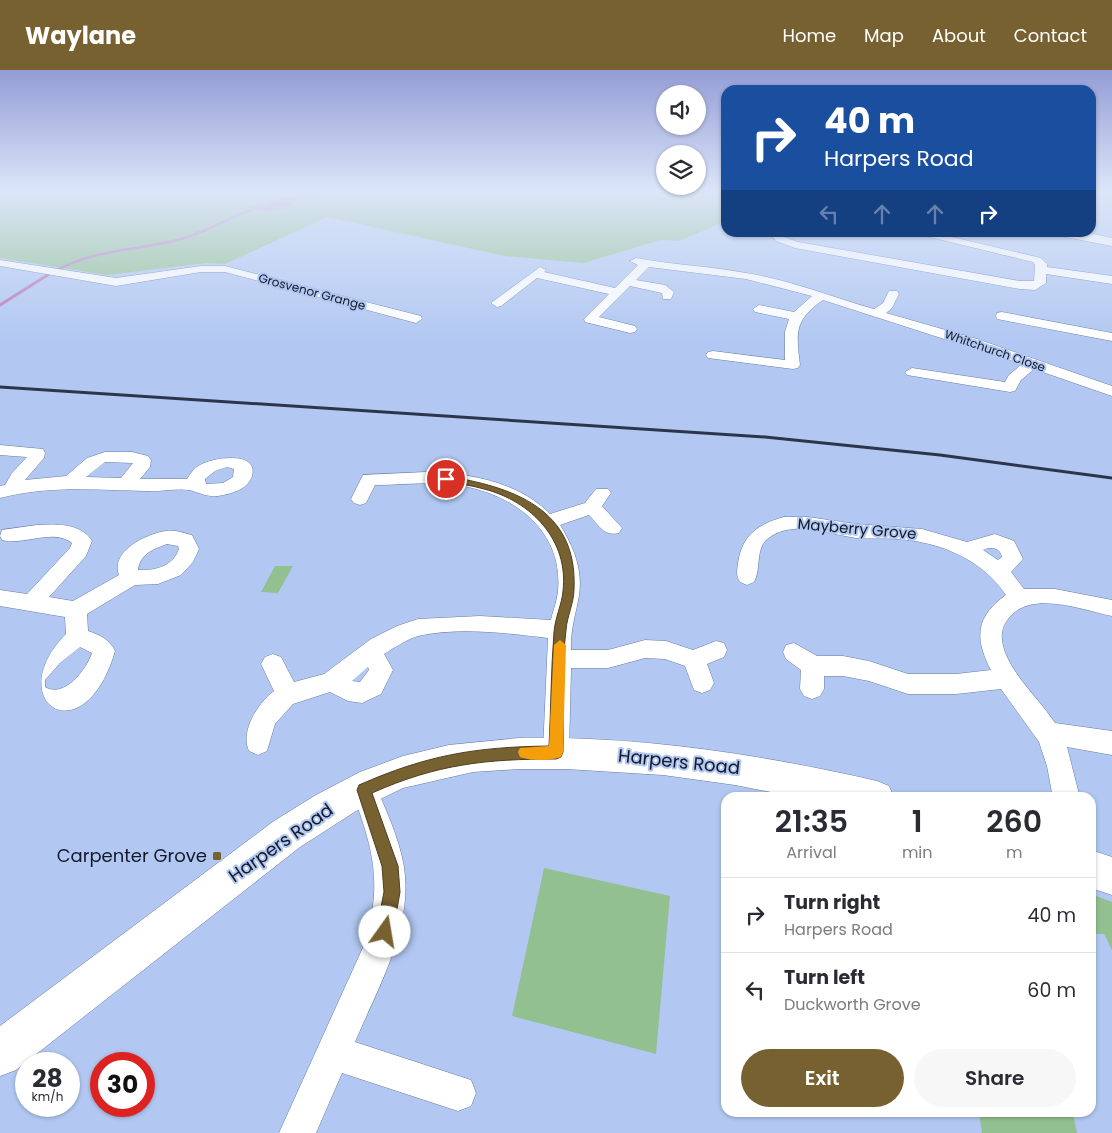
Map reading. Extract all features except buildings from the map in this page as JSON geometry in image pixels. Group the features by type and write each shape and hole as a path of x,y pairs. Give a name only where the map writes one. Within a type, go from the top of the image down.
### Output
{"street":[{"path":"784,241 795,245 1035,286 1040,283 1039,265"},
{"path":"947,241 1039,265 1112,280"},
{"name":"Whitchurch Close","path":"628,282 641,262 746,276 785,284 1032,363 1112,391"},
{"name":"Grosvenor Grange","path":"0,263 116,282 201,269 225,269 416,319"},
{"path":"498,303 537,272 618,292"},
{"path":"630,329 585,318 628,282 661,288 668,292 667,296"},
{"path":"876,314 888,305 894,290 877,291"},
{"path":"713,354 793,370 790,334 795,316 822,295"},
{"path":"759,309 795,316"},
{"path":"1001,315 1112,337"},
{"path":"912,372 965,379 1010,393 1014,378 1032,363"},
{"path":"0,450 37,453 35,459 7,490"},
{"path":"71,482 89,463 100,457 136,457 142,460 141,467 125,484"},
{"path":"360,499 371,474 460,480 506,493 530,506 548,522 561,544 568,563 569,590 560,630 556,752"},
{"path":"7,490 71,482 170,487 196,484"},
{"path":"548,522 597,500 612,528"},
{"name":"Mayberry Grove","path":"747,577 749,553 762,532 781,524 797,522 862,532 928,535 969,551 979,542 986,540 1002,544 1009,548 1013,559 998,571 1019,597"},
{"path":"9,535 64,531 76,534 82,541 79,550 11,602"},
{"path":"11,602 76,610 132,577"},
{"path":"1066,792 1058,760 1048,733 1006,678 993,652 991,633 997,614 1019,597 1046,597 1112,608"},
{"path":"76,610 77,638"},
{"path":"258,743 259,730 264,717 277,702 288,694 333,681 352,693 362,693 371,688 378,680 381,670 377,662 369,654 407,631 429,626 514,625 560,630"},
{"path":"560,659 608,659 645,649 666,650 694,660 716,650"},
{"path":"794,652 813,666 843,666 869,671 908,684 956,684 1006,678"},
{"path":"694,660 702,684"},
{"path":"273,664 288,694"},
{"path":"812,689 813,666"},
{"path":"1048,733 1112,743"},
{"name":"Harpers Road","path":"0,1054 287,834 323,810 403,773 456,759 499,753 556,752 698,762 766,773 850,792"},
{"path":"297,1133 380,946 389,919 392,892 390,866 364,790"},
{"path":"1096,870 1112,876"},
{"path":"334,1053 458,1093"}],"green space":[{"path":"0,241 276,241 225,264 206,263 107,275 0,258"},
{"path":"435,241 658,241 584,263 505,256"},
{"path":"275,566 293,566 278,593 261,592"},
{"path":"544,868 670,896 656,1054 512,1016"},
{"path":"1096,896 1112,902 1112,950 1104,934 1096,934"},
{"path":"980,1117 1074,1117 1077,1133 982,1133"}],"waterway":[{"path":"52,273 67,265 100,254 174,241"},
{"path":"0,305 54,271"}],"railway":[{"path":"0,387 765,437 940,455 1112,478"}],"slow traffic":[{"path":"525,752 556,752 560,645"}],"place":[{"name":"Carpenter Grove","path":"217,856"}],"route":[{"path":"385,932 389,919 392,892 390,866 378,825 364,790 403,773 456,759 499,753 556,752 560,630 569,590 568,563 561,544 548,522 530,506 506,493 486,486 446,479"}]}
